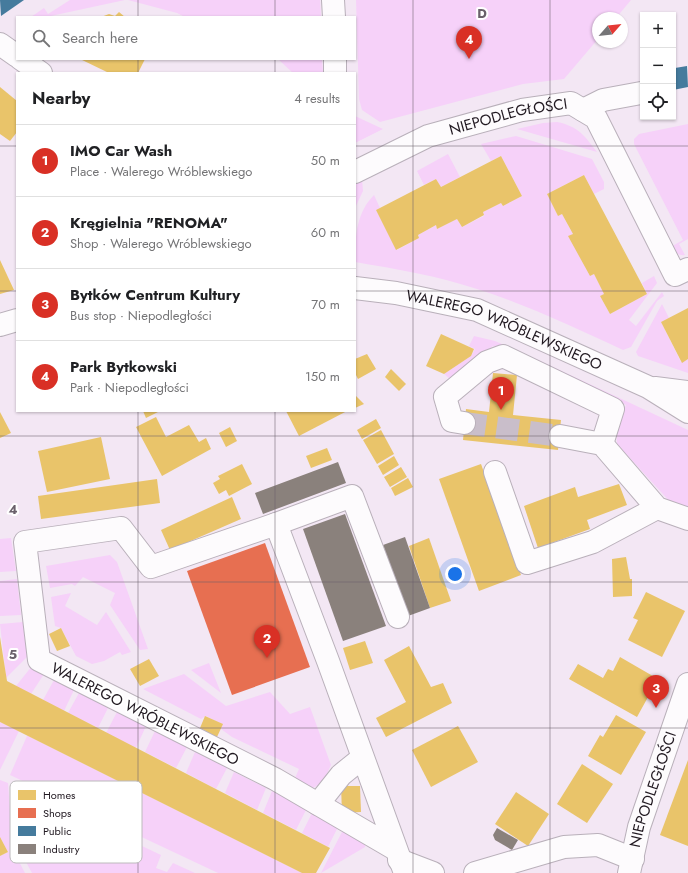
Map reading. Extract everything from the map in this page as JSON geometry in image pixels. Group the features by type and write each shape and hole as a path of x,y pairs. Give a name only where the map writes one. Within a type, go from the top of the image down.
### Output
{"street":[{"path":"333,0 334,16"},
{"path":"0,44 16,55"},
{"path":"23,60 40,72"},
{"path":"335,60 335,72"},
{"path":"583,110 603,100 640,93"},
{"name":"NIEPODLEGŁOŚCI","path":"356,172 428,136 522,110 571,103 596,118 675,275 688,269"},
{"name":"WALEREGO WRÓBLEWSKIEGO","path":"356,288 396,293 477,310 648,387 688,412"},
{"path":"0,325 16,320"},
{"path":"464,423 452,421 445,397 487,362 503,356 613,409 602,444"},
{"name":"WALEREGO WRÓBLEWSKIEGO","path":"648,387 688,392"},
{"path":"560,436 602,444 657,508 688,519"},
{"path":"495,472 527,563 593,542 657,508"},
{"path":"398,617 352,496 276,524 328,661 400,861"},
{"name":"WALEREGO WRÓBLEWSKIEGO","path":"276,524 151,567 121,528 25,542 39,660 275,780 318,804"},
{"name":"NIEPODLEGŁOŚCI","path":"631,866 639,827 688,684"},
{"path":"362,758 341,775 318,804 400,861 433,873"},
{"path":"475,873 564,847 598,846 631,866"}],"shaded area":[{"path":"70,0 125,0 51,16 32,16 44,8 48,14"},
{"path":"128,0 320,0 321,16 183,16 177,13"},
{"path":"356,0 631,0 621,12 592,12 592,46 564,79 523,84 380,122 362,110 359,99"},
{"path":"279,60 322,60 323,72 292,72"},
{"path":"356,116 383,129 356,142"},
{"path":"557,122 570,126 580,132 597,152 517,129 543,123"},
{"path":"688,124 688,239 679,244 685,255 681,255 669,248 683,240 634,144 634,139 639,134"},
{"path":"516,136 592,159 604,182 604,189 594,194 584,175 547,194 558,216 562,214 573,234 569,236 590,276 594,274 604,294 600,296 610,314 647,294 642,283 654,276 657,283 629,320 636,326 662,292 664,296 657,301 631,347 623,350 533,310 496,295 462,284 417,273 356,262 356,235 360,218 363,210 374,195 380,208 376,210 397,250 419,238 418,235 436,225 437,229 457,219 462,227 484,216 483,212 501,203 503,206 522,196 501,156 491,161 481,144"},
{"path":"448,154 460,177 441,187 436,179 424,185 417,171"},
{"path":"362,179 363,191 356,206 356,184"},
{"path":"662,304 669,318 661,322 681,362 688,359 688,373 638,356 636,352"},
{"path":"474,336 495,341 536,359 688,430 688,507 672,504 617,444 616,430 626,405 493,346 450,379 444,374 471,356 475,349 469,346"},
{"path":"11,538 16,571 0,572 0,539"},
{"path":"110,555 117,562 148,649 140,650 110,605 115,593 83,577 75,586 72,584 50,588 46,566"},
{"path":"17,579 21,615 0,616 0,581"},
{"path":"71,593 65,606 97,625 106,612 131,652 122,655 120,652 104,661 92,664 76,656 61,628 55,626 51,597"},
{"path":"23,622 27,657 6,678 0,624"},
{"path":"209,663 221,693 191,670"},
{"path":"32,666 44,674 31,694 16,686"},
{"path":"184,674 226,706 270,692 290,714 310,707 331,765 323,782 313,788 295,778 299,769 232,737 221,729 222,724 206,716 201,719 143,689"},
{"path":"54,680 74,690 64,711 43,700"},
{"path":"79,693 108,708 98,728 68,713"},
{"path":"117,712 146,726 136,748 106,733"},
{"path":"0,722 19,731 0,770"},
{"path":"155,731 187,747 176,768 145,752"},
{"path":"28,736 118,781 23,781 10,775"},
{"path":"195,752 227,768 216,789 186,773"},
{"path":"234,772 266,788 257,810 225,793"},
{"path":"0,780 8,783 10,810 10,863 20,863 25,873 0,873 0,856 8,852 0,837"},
{"path":"272,791 307,808 296,830 263,813"},
{"path":"142,793 302,873 218,873 142,837"},
{"path":"312,813 338,827 328,847 302,833"},
{"path":"343,830 365,841 365,847 321,873"},
{"path":"142,846 161,855 156,868 167,872 173,863 195,873 32,873 27,863 142,863"}],"building: Homes":[{"path":"119,12 124,16 115,16"},
{"path":"109,14 115,16 104,16"},
{"path":"82,60 144,60 138,72 107,72"},
{"path":"0,87 16,100 16,133 10,141 0,134"},
{"path":"501,156 522,196 503,206 501,203 483,212 484,215 462,227 457,219 437,229 436,225 418,235 419,238 396,250 376,210 436,179 441,187"},
{"path":"584,175 647,294 610,314 600,296 604,294 594,274 590,276 568,236 573,234 562,214 558,216 547,194"},
{"path":"0,260 14,290 0,294"},
{"path":"688,308 688,359 682,363 661,322"},
{"path":"441,334 474,349 471,356 444,374 426,366"},
{"path":"367,354 376,369 358,379 356,375 356,359"},
{"path":"391,369 406,384 399,391 385,377"},
{"path":"493,373 517,375 513,415 561,420 558,450 463,440 466,409 489,412"},
{"path":"356,396 364,404 356,408"},
{"path":"0,412 11,433 0,438"},
{"path":"143,412 158,412 146,418"},
{"path":"287,412 345,412 299,436"},
{"path":"156,417 166,437 189,425 199,442 206,438 211,449 162,476 136,427"},
{"path":"376,419 381,428 362,439 357,430"},
{"path":"230,427 237,441 226,447 219,433"},
{"path":"381,430 394,454 377,464 363,440"},
{"path":"101,437 110,479 47,492 38,451"},
{"path":"327,448 332,460 311,468 306,456"},
{"path":"394,456 399,465 383,475 378,466"},
{"path":"242,464 252,484 229,496 226,490 219,494 213,483 220,479 218,476"},
{"path":"481,464 521,575 479,591 439,479"},
{"path":"401,467 407,477 390,487 384,477"},
{"path":"408,478 413,487 395,496 391,488"},
{"path":"157,479 160,503 41,519 38,496"},
{"path":"619,484 627,505 587,520 590,529 538,548 524,506 575,487 578,497"},
{"path":"232,497 241,519 170,550 161,530"},
{"path":"429,538 451,601 430,608 409,546"},
{"path":"626,557 630,579 632,579 632,596 613,597 612,559"},
{"path":"646,592 685,611 662,657 628,640 638,620 633,618"},
{"path":"61,628 70,646 57,651 49,634"},
{"path":"0,637 7,681 330,848 316,873 302,873 142,793 142,781 118,781 0,722"},
{"path":"365,641 373,663 350,670 343,648"},
{"path":"409,646 431,687 443,683 452,703 386,737 376,718 406,702 384,660"},
{"path":"620,657 658,679 637,717 569,679 578,664 603,678 608,669 613,671"},
{"path":"149,659 159,676 140,686 130,669"},
{"path":"616,715 646,732 621,775 588,756 600,735 603,737"},
{"path":"205,716 223,724 217,737 200,728"},
{"path":"458,726 478,762 431,787 412,750"},
{"path":"688,760 688,846 660,835"},
{"path":"582,764 613,784 587,823 557,804"},
{"path":"341,786 360,786 361,812 342,813"},
{"path":"516,792 549,814 528,846 495,824"},
{"path":"0,837 8,852 0,856"}],"building: Shops":[{"path":"265,543 310,667 232,695 187,571"}],"building: Public":[{"path":"0,0 24,0 1,16"},
{"path":"687,66 688,87 676,89 676,68"}],"building: Industry":[{"path":"338,462 346,483 263,514 255,493"},
{"path":"345,514 386,626 343,641 303,529"},
{"path":"405,537 430,608 408,616 383,545"},
{"path":"497,828 518,840 512,850 495,840 493,835"}],"tunnel":[{"path":"464,423 560,436"}],"place":[{"name":"Park Bytkowski","path":"469,59"},
{"name":"IMO Car Wash","path":"501,410"},
{"name":"Kręgielnia \"RENOMA\"","path":"267,658"},
{"name":"Bytków Centrum Kultury","path":"656,708"}]}
